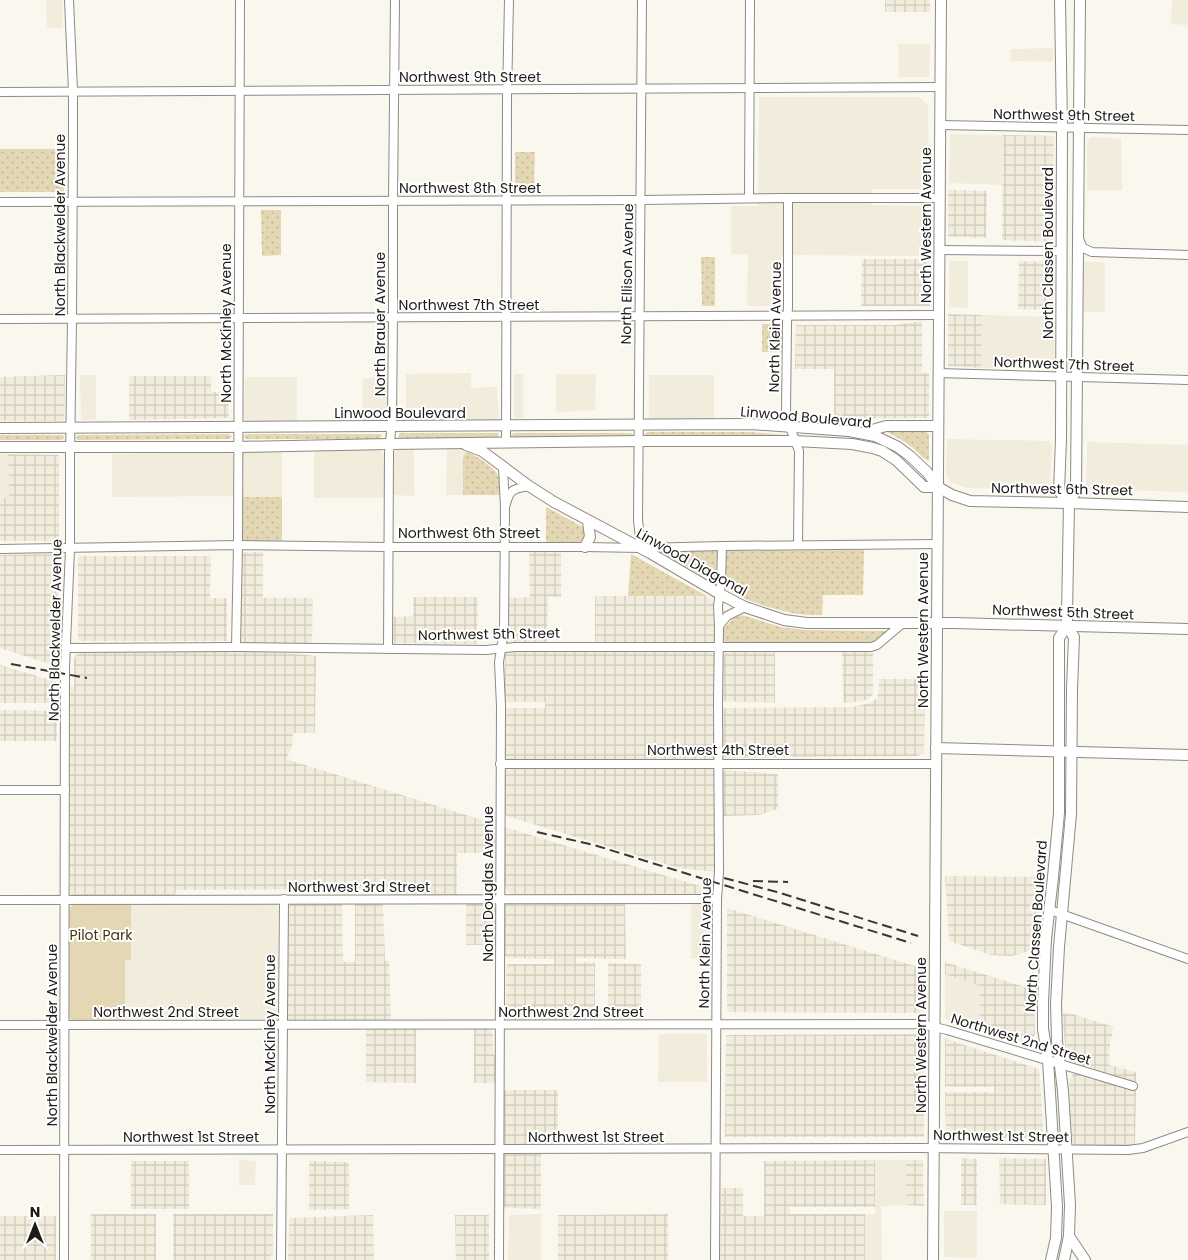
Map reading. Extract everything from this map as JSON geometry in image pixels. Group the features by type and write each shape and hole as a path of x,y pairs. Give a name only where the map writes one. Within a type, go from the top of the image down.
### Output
{"main road":[{"name":"North Western Avenue","path":"933,1260 941,0"},
{"name":"North Classen Boulevard","path":"1060,0 1062,251 1059,491 1069,503"},
{"name":"North Classen Boulevard","path":"1051,1260 1056,1238 1057,1207 1048,1060 1043,1029 1043,1002 1046,939 1058,813 1059,638 1067,626 1069,503 1076,491 1080,0"},
{"name":"Linwood Boulevard","path":"0,428 750,424 861,432 875,436 898,447 926,472 938,487"},
{"path":"861,432 886,426 938,426"},
{"name":"Linwood Boulevard","path":"0,448 795,441 852,444 873,448 882,451 896,460 924,488 938,487"},
{"name":"Linwood Diagonal","path":"458,443 482,451 554,502 641,548 745,607 784,620 807,623 937,623"},
{"name":"Northwest 6th Street","path":"938,487 952,495 970,501 1188,506"},
{"path":"585,546 590,537 588,521"},
{"name":"Northwest 5th Street","path":"937,623 1188,629"},
{"name":"North Classen Boulevard","path":"1064,1260 1069,1236 1070,1205 1067,1149 1056,1033 1056,974 1071,814 1074,637 1067,626"},
{"path":"936,748 1188,755"},
{"path":"1069,1236 1085,1260"}],"street":[{"name":"North Blackwelder Avenue","path":"64,1260 65,667 70,549 73,92 69,0"},
{"name":"North McKinley Avenue","path":"236,647 240,0"},
{"name":"North Brauer Avenue","path":"388,649 395,0"},
{"path":"506,443 509,0"},
{"name":"North Ellison Avenue","path":"641,548 638,520 638,425 642,0"},
{"path":"749,198 750,0"},
{"name":"Northwest 9th Street","path":"0,92 940,87"},
{"name":"Northwest 9th Street","path":"940,125 1188,130"},
{"name":"North Klein Avenue","path":"788,198 786,412 799,451 798,545"},
{"name":"Northwest 8th Street","path":"0,202 939,198"},
{"path":"1078,236 1083,248 1092,252 1188,255"},
{"path":"939,250 1062,251"},
{"path":"1078,263 1084,256 1092,252"},
{"name":"Northwest 7th Street","path":"0,319 939,315"},
{"name":"Northwest 7th Street","path":"938,373 1188,380"},
{"name":"North Douglas Avenue","path":"499,1260 501,706 499,662 504,631 505,508 503,467"},
{"path":"505,508 507,500 514,489 529,486"},
{"name":"Northwest 6th Street","path":"0,549 238,545 388,548 585,546 641,548 938,544"},
{"name":"North Klein Avenue","path":"715,1260 717,899 719,872 718,614 722,546"},
{"path":"719,626 728,616 745,607"},
{"name":"Northwest 5th Street","path":"67,648 236,647 486,650 515,647 871,647 877,645 903,623"},
{"name":"Northwest 4th Street","path":"500,764 936,764"},
{"path":"0,790 65,790"},
{"name":"North McKinley Avenue","path":"281,1260 284,899"},
{"name":"Northwest 3rd Street","path":"0,900 717,899"},
{"path":"1050,910 1188,959"},
{"name":"Northwest 2nd Street","path":"0,1025 922,1024 1133,1086"},
{"name":"Northwest 1st Street","path":"0,1150 934,1148 1128,1150 1143,1148 1188,1132"}],"shaded area":[{"path":"46,0 62,0 63,28 47,28"},
{"path":"885,0 930,0 930,12 885,12"},
{"path":"1172,0 1188,0 1188,25 1171,24"},
{"path":"898,44 930,44 929,77 899,77"},
{"path":"1053,48 1053,62 1011,61 1011,49"},
{"path":"759,97 919,97 928,105 929,189 872,189 871,205 929,206 930,256 781,255 781,306 747,306 748,255 731,254 731,206 758,206"},
{"path":"950,134 1003,135 1002,185 949,183"},
{"path":"1003,135 1054,136 1053,242 1002,240"},
{"path":"1091,137 1121,139 1122,190 1087,190 1087,143"},
{"path":"948,190 987,191 986,238 948,237"},
{"path":"862,259 929,259 930,306 861,306"},
{"path":"949,261 968,261 968,308 949,307"},
{"path":"1019,261 1053,262 1053,310 1018,309"},
{"path":"1083,262 1105,262 1105,312 1083,312"},
{"path":"948,314 982,315 981,368 948,366"},
{"path":"982,315 1055,317 1054,368 981,368"},
{"path":"922,321 922,373 929,373 929,416 927,418 834,419 834,369 795,369 796,325 895,325"},
{"path":"471,373 471,388 497,387 499,421 406,420 406,374"},
{"path":"514,374 523,374 523,418 514,418"},
{"path":"556,374 596,374 595,410 556,412"},
{"path":"65,375 64,421 0,421 0,377"},
{"path":"80,375 96,375 96,420 81,420"},
{"path":"649,375 714,375 714,419 649,419"},
{"path":"129,376 211,376 211,392 228,392 229,418 129,420"},
{"path":"245,377 297,377 297,422 249,423 244,418"},
{"path":"363,378 388,378 387,412 380,421 362,421"},
{"path":"947,439 1049,441 1052,447 1049,490 967,488 953,483 946,474"},
{"path":"1087,442 1188,445 1188,492 1086,489"},
{"path":"376,449 383,454 384,458 384,498 314,498 314,450"},
{"path":"400,449 414,449 414,496 392,495 393,459 394,454"},
{"path":"447,449 467,451 463,457 463,495 446,495"},
{"path":"282,450 282,497 242,497 242,456 244,452"},
{"path":"229,452 233,457 233,496 112,497 112,454"},
{"path":"0,454 8,454 9,498 0,498"},
{"path":"8,454 59,455 59,541 0,541 0,498 9,497"},
{"path":"561,550 561,597 548,597 547,644 513,644 508,639 509,598 530,597 529,551"},
{"path":"246,552 263,552 263,598 313,598 312,644 247,644 241,640 241,557"},
{"path":"53,554 57,556 59,667 0,648 0,555"},
{"path":"78,556 211,556 210,598 227,598 227,641 78,641"},
{"path":"595,596 707,596 711,599 716,612 716,638 714,643 661,651 709,651 713,653 715,658 723,658 729,650 775,650 775,703 715,701 714,872 679,868 506,816 505,708 545,708 545,702 505,702 505,653 509,650 595,650"},
{"path":"413,597 478,597 477,644 394,643 392,640 392,617 413,616"},
{"path":"842,650 873,650 873,693 867,700 843,703"},
{"path":"81,652 274,652 316,656 315,733 293,733 292,747 286,759 495,824 495,853 457,853 457,895 392,895 381,889 176,890 175,896 73,895 70,890 69,717 71,714 55,700 50,703 0,703 0,665 74,687 74,659"},
{"path":"879,679 925,679 924,753 917,756 726,758 723,756 723,709 725,708 851,707 862,705 870,703 877,698"},
{"path":"0,710 57,711 57,741 0,741"},
{"path":"725,770 778,774 778,809 760,815 723,816 723,774"},
{"path":"504,827 713,890 708,894 511,894 507,891 505,885"},
{"path":"945,876 1043,877 1037,948 1011,956 991,955 949,941"},
{"path":"383,903 385,961 389,961 391,1020 287,1020 289,905 342,904 343,962 355,962 355,904"},
{"path":"466,903 625,903 626,959 576,958 577,963 595,962 595,1020 513,1020 510,1018 506,1013 506,967 508,964 554,964 554,959 508,958 504,955 504,945 466,945"},
{"path":"691,903 706,903 712,906 713,956 710,958 691,959"},
{"path":"131,904 276,904 278,908 277,1019 125,1020 125,960 131,959"},
{"path":"727,908 924,969 924,1013 727,1012"},
{"path":"945,962 1034,990 1035,1035 1027,1043 979,1030 980,986 945,974"},
{"path":"608,963 641,964 641,1020 608,1020"},
{"path":"945,974 980,986 979,1030 945,1019"},
{"path":"1069,1013 1114,1027 1110,1042 1109,1065 1136,1072 1136,1082 1069,1060 1066,1053 1062,1014"},
{"path":"474,1028 487,1029 493,1035 495,1082 474,1083"},
{"path":"366,1029 416,1029 416,1083 366,1082"},
{"path":"659,1034 707,1034 707,1082 658,1082"},
{"path":"924,1034 924,1137 725,1137 726,1035"},
{"path":"945,1038 1039,1069 1044,1138 946,1138 945,1092 994,1092 994,1087 945,1087"},
{"path":"1077,1073 1136,1091 1135,1145 1077,1145 1073,1143 1071,1139 1069,1079 1073,1074"},
{"path":"506,1090 558,1090 558,1153 541,1154 541,1209 507,1208 503,1205 503,1092"},
{"path":"961,1158 977,1159 977,1205 961,1205"},
{"path":"999,1158 1046,1159 1046,1205 1000,1204"},
{"path":"239,1160 256,1161 255,1185 239,1185"},
{"path":"875,1160 906,1160 906,1205 881,1206 882,1260 865,1260 865,1214 875,1214"},
{"path":"875,1160 875,1207 790,1207 790,1214 865,1214 865,1260 720,1260 721,1188 743,1188 743,1216 764,1216 764,1161"},
{"path":"906,1160 923,1160 924,1206 906,1205"},
{"path":"131,1161 189,1161 189,1209 131,1209"},
{"path":"309,1161 349,1162 349,1209 309,1210"},
{"path":"944,1211 977,1211 977,1258 944,1257"},
{"path":"91,1214 156,1214 156,1260 91,1260"},
{"path":"173,1214 273,1214 273,1255 271,1255 271,1260 173,1260"},
{"path":"541,1214 541,1260 508,1260 509,1215"},
{"path":"668,1214 668,1260 558,1260 558,1215"},
{"path":"373,1215 374,1260 288,1260 289,1218"},
{"path":"455,1215 489,1215 489,1260 456,1260"},
{"path":"0,1216 56,1216 56,1260 0,1260"}],"green space":[{"path":"0,149 65,149 64,192 0,192"},
{"path":"515,152 535,152 534,190 515,190"},
{"path":"261,210 281,210 281,255 262,256"},
{"path":"701,257 715,257 715,306 702,306"},
{"path":"762,324 782,324 782,352 762,352"},
{"path":"885,431 926,431 929,434 929,461 906,443"},
{"path":"647,432 750,432 785,435 785,437 645,436"},
{"path":"400,433 498,433 499,436 497,438 400,439 398,437"},
{"path":"514,433 631,433 633,436 512,438 511,435"},
{"path":"229,434 232,437 229,439 78,440 76,438 78,435"},
{"path":"246,434 381,434 382,436 379,439 246,439 243,437"},
{"path":"0,435 62,435 64,438 62,440 0,440"},
{"path":"467,451 494,470 500,480 501,495 463,495 463,457"},
{"path":"242,497 282,497 282,544 241,542"},
{"path":"546,508 583,527 587,533 583,541 546,542"},
{"path":"663,550 716,550 718,584 662,553"},
{"path":"864,550 863,595 823,595 822,615 807,615 783,611 748,600 731,591 726,583 726,551"},
{"path":"631,554 707,596 628,596"},
{"path":"742,615 781,627 806,630 887,631 877,642 872,643 725,643 724,628 734,618"},
{"name":"Pilot Park","path":"77,904 131,904 131,960 125,960 125,1020 72,1020 69,1018 69,911 71,906"}],"railway":[{"path":"11,664 87,678"},
{"path":"537,832 594,845 911,943"},
{"path":"724,878 777,892 918,936"},
{"path":"753,881 788,882"}]}
